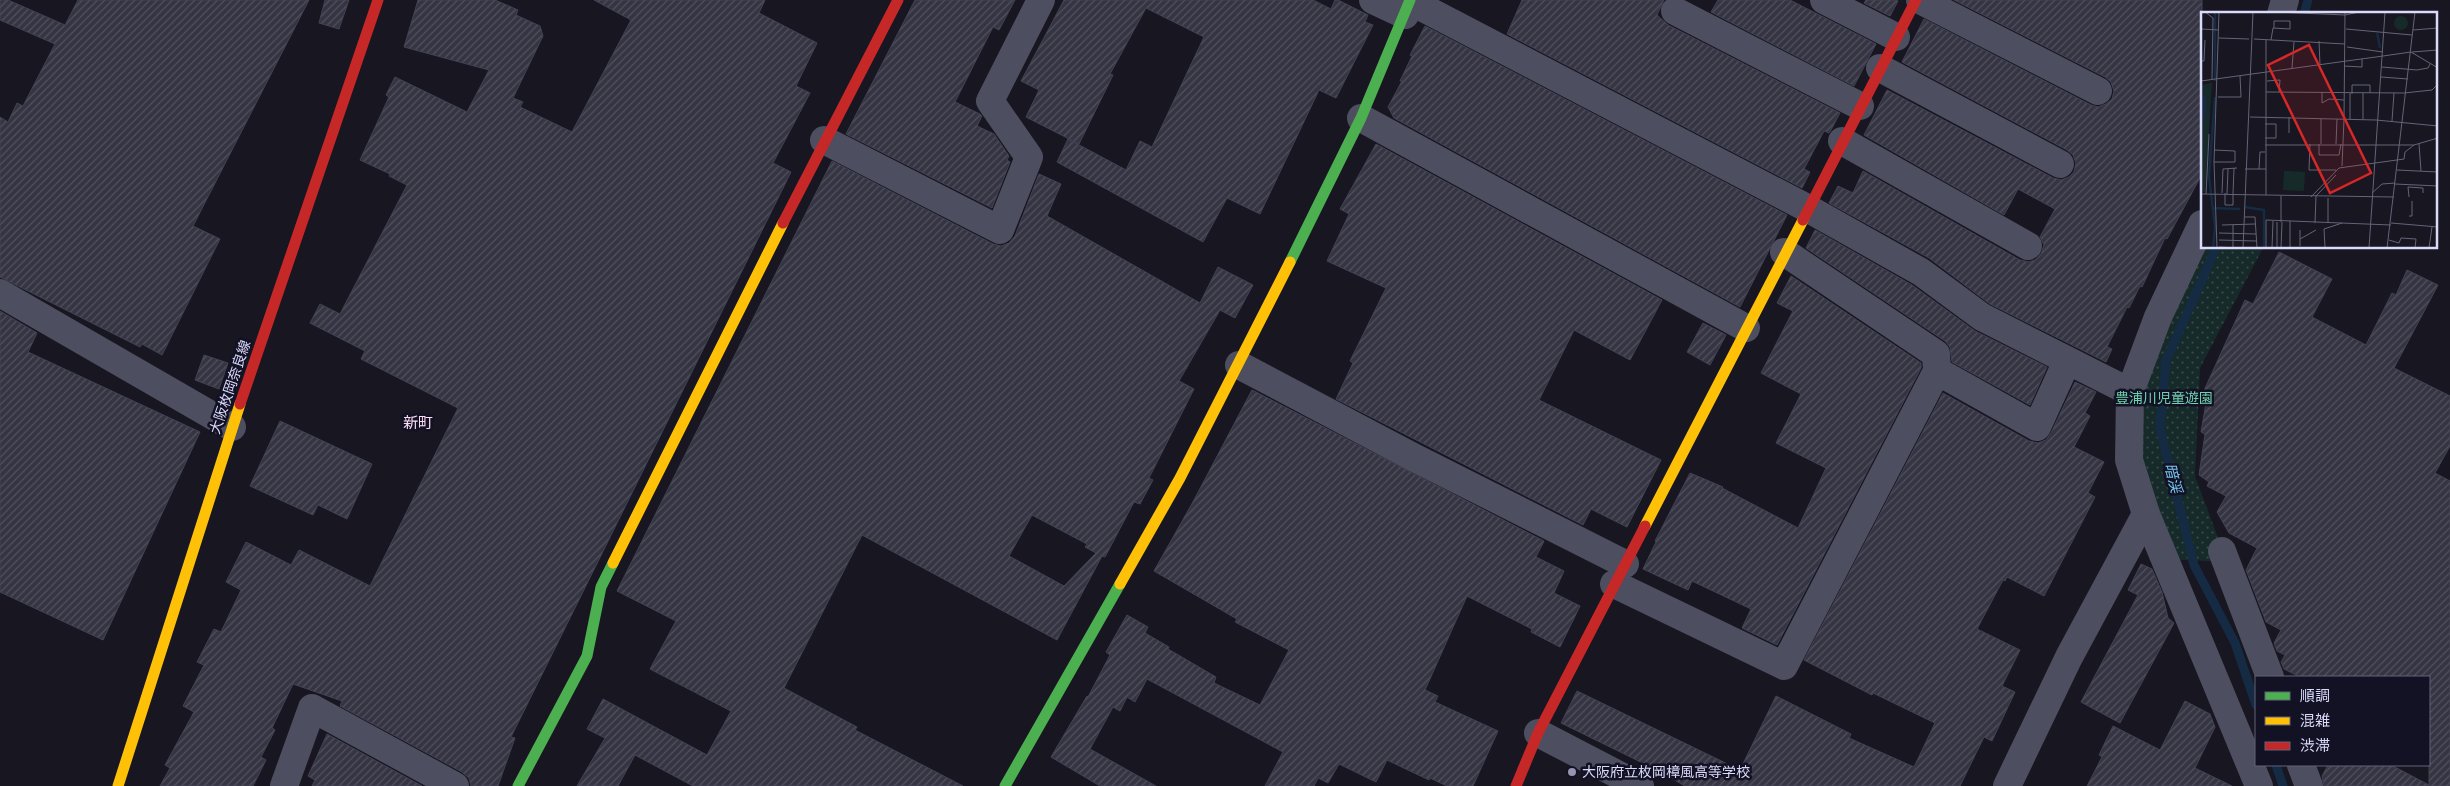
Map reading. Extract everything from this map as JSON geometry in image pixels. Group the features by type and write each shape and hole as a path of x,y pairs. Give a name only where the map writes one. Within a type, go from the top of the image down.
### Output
{"street":[{"name":"大阪枚岡奈良線","path":"118,786 232,427 378,0"},
{"path":"518,786 587,656 601,587 824,140 898,0"},
{"path":"824,140 1000,230 1029,157 990,101 1041,0"},
{"path":"1373,0 1408,5 1807,208 1921,272 1982,317 2130,392"},
{"path":"1824,0 1896,37"},
{"path":"1516,786 1538,733 1784,252 1916,0"},
{"path":"1920,0 2098,91"},
{"path":"1005,786 1180,478 1239,365 1361,118 1408,5"},
{"path":"1674,11 1860,106"},
{"path":"1880,68 2060,164"},
{"path":"1361,118 1746,328"},
{"path":"1842,141 2028,246"},
{"path":"2201,226 2158,317 2130,392 2129,460 2146,514 2259,786"},
{"path":"1239,365 1413,457 1784,666 1937,371 1936,354 1784,252"},
{"path":"0,294 232,427"},
{"path":"1937,371 2036,427 2067,361"},
{"path":"2007,786 2069,657 2146,514"},
{"path":"2222,550 2270,676"},
{"path":"284,786 312,708 455,786"},
{"path":"1538,733 1640,786"},
{"path":"2301,766 2309,786"}],"green space":[{"name":"豊浦川児童遊園","path":"2201,249 2262,249 2200,368 2195,476 2227,562 2164,559 2130,464 2155,323"}],"building":[{"path":"0,0 8,0 65,25 78,0 309,0 193,226 220,239 162,355 142,344 140,347 0,277 0,117 8,122 17,103 23,106 55,44 0,20"},
{"path":"325,0 349,0 339,29 319,23"},
{"path":"418,0 495,0 518,10 516,15 540,26 543,36 513,98 523,102 520,107 572,132 631,20 594,0 765,0 759,13 817,43 796,86 810,93 773,163 791,172 511,737 515,738 498,786 471,786 469,778 462,772 340,706 342,701 293,684 272,728 275,730 261,757 266,760 253,786 160,786 170,768 165,765 194,712 183,706 204,665 197,662 214,629 221,632 241,590 226,582 246,542 291,565 299,550 370,586 458,408 361,359 365,351 310,323 320,304 340,314 407,185 389,176 390,174 360,160 389,97 386,95 395,77 467,112 489,70 404,47"},
{"path":"915,0 1015,0 999,30 993,27 955,102 982,116 977,126 994,134 1009,156 1007,160 1010,162 992,208 846,134"},
{"path":"1064,0 1313,0 1331,9 1335,0 1338,0 1368,15 1365,22 1373,25 1336,98 1319,90 1260,214 1227,198 1203,242 1057,162 1068,139 1126,170 1140,141 1152,147 1204,37 1146,8 1110,74 1113,75 1079,144 1026,117 1039,90 1021,81"},
{"path":"1522,0 1664,0 1657,15 1668,25 1840,113 1829,133 1824,131 1804,169 1810,172 1802,188 1507,34"},
{"path":"1718,0 1790,0 1876,44 1854,86 1711,12"},
{"path":"1866,0 1898,1 1890,16 1864,3"},
{"path":"1954,0 2202,0 2201,176 2167,239 2165,238 2142,287 2140,286 2129,308 2127,307 2107,347 2112,349 2106,362 1990,304 1929,258 1829,203 1838,186 1853,193 1863,171 2020,260 2029,262 2035,260 2041,254 2044,245 2040,237 2055,209 2018,189 2004,215 1864,135 1887,90 2053,178 2061,180 2069,177 2074,172 2076,163 2073,155 2067,150 1902,62 1924,19 2091,105 2098,107 2112,99 2114,91 2111,82 2105,77"},
{"path":"1425,26 1787,215 1740,307 1394,118 1388,107 1402,81 1400,81 1412,56 1410,55"},
{"path":"1376,144 1662,300 1630,360 1574,330 1539,400 1661,460 1627,527 1591,509 1583,525 1336,399 1353,363 1350,361 1386,288 1327,261 1349,214 1340,209"},
{"path":"832,161 993,244 1001,246 1009,243 1015,236 1039,174 1061,184 1047,216 1200,303 1218,267 1253,285 1235,318 1220,310 1179,381 1194,389 1149,478 1153,480 1140,504 1134,502 1105,557 1102,556 1057,640 862,535 784,688 857,727 855,730 963,786 693,786 635,755 618,786 577,786 605,738 587,729 603,699 707,755 731,711 650,669 676,621 617,591","holes":["1032,515 1087,544 1085,547 1096,553 1064,586 1009,556"]},
{"path":"1815,230 1912,285 1975,331 2047,367 2030,405 1952,362 1950,347 1945,341 1806,248"},
{"path":"2279,252 2332,279 2312,317 2366,345 2392,293 2396,295 2407,270 2438,285 2394,368 2450,396 2450,446 2435,473 2450,481 2450,786 2324,786 2322,776 2327,766 2393,766 2429,785 2430,676 2298,676 2284,669 2281,662 2285,655 2277,651 2274,643 2281,630 2266,622 2246,570 2257,548 2229,533 2217,512 2226,496 2207,486 2209,482 2199,475 2205,434 2201,432 2207,397 2202,395 2245,300 2253,304"},
{"path":"1791,276 1921,363 1921,368 1777,645 1742,628 1751,609 1692,581 1688,590 1643,569 1655,541 1690,473 1723,487 1798,528 1826,468 1776,443 1801,394 1761,373 1793,311 1777,303"},
{"path":"0,311 37,333 28,352 200,432 103,640 0,592"},
{"path":"1703,323 1726,335 1710,365 1687,352"},
{"path":"204,355 228,363 219,389 195,380"},
{"path":"2075,382 2096,392 2085,413 2090,416 2074,447 2104,462 2088,493 2095,497 2044,596 2007,577 2005,581 2003,580 1977,629 2020,650 2002,686 2015,692 1992,741 1984,737 1960,786 1685,786 1657,770 1561,723 1577,691 1740,770 1776,696 1851,734 1849,738 1914,767 1935,723 1873,693 1872,695 1804,660 1943,393 2029,441 2038,443 2046,440 2051,433"},
{"path":"1252,390 1544,541 1536,557 1564,571 1554,593 1580,606 1560,647 1531,632 1532,629 1467,596 1425,690 1438,696 1435,702 1498,731 1473,786 1447,786 1430,778 1429,780 1387,760 1376,782 1339,764 1328,783 1318,778 1314,786 1265,786 1283,752 1147,679 1135,702 1127,697 1120,711 1113,707 1090,749 1156,786 1100,786 1051,757 1088,697 1110,655 1106,652 1127,615 1148,627 1145,633 1216,677 1214,683 1260,705 1289,650 1235,622 1237,619 1154,571"},
{"path":"280,421 372,464 347,519 318,505 313,515 250,486"},
{"path":"2141,564 2152,569 2162,592 2168,618 2174,623 2120,723 2081,702 2138,595 2128,590"},
{"path":"2185,701 2210,714 2215,727 2195,768 2232,786 2087,786 2102,757 2099,755 2113,726 2160,750"},
{"path":"327,734 422,786 312,786 315,780 308,776"}],"waterway":[{"name":"暗渓","path":"2305,12 2308,0"},
{"name":"暗渓","path":"2216,249 2166,361 2160,429 2194,565 2235,643 2255,702"},
{"name":"暗渓","path":"2276,766 2283,786"}],"traffic: fast":[{"path":"1290,262 1361,118 1410,0"},
{"path":"518,786 587,656 601,587 613,563"},
{"path":"1005,786 1120,584"}],"traffic: slow":[{"path":"1645,526 1803,220"},
{"path":"613,563 783,223"},
{"path":"1120,584 1180,478 1290,262"},
{"path":"118,786 240,404"}],"traffic: jam":[{"path":"240,404 378,0"},
{"path":"783,223 898,0"},
{"path":"1803,220 1916,0"},
{"path":"1516,786 1538,733 1645,526"}],"place":[{"name":"大阪府立枚岡樟風高等学校","path":"1572,772"}],"district":[{"name":"新町","path":"418,423"}]}
